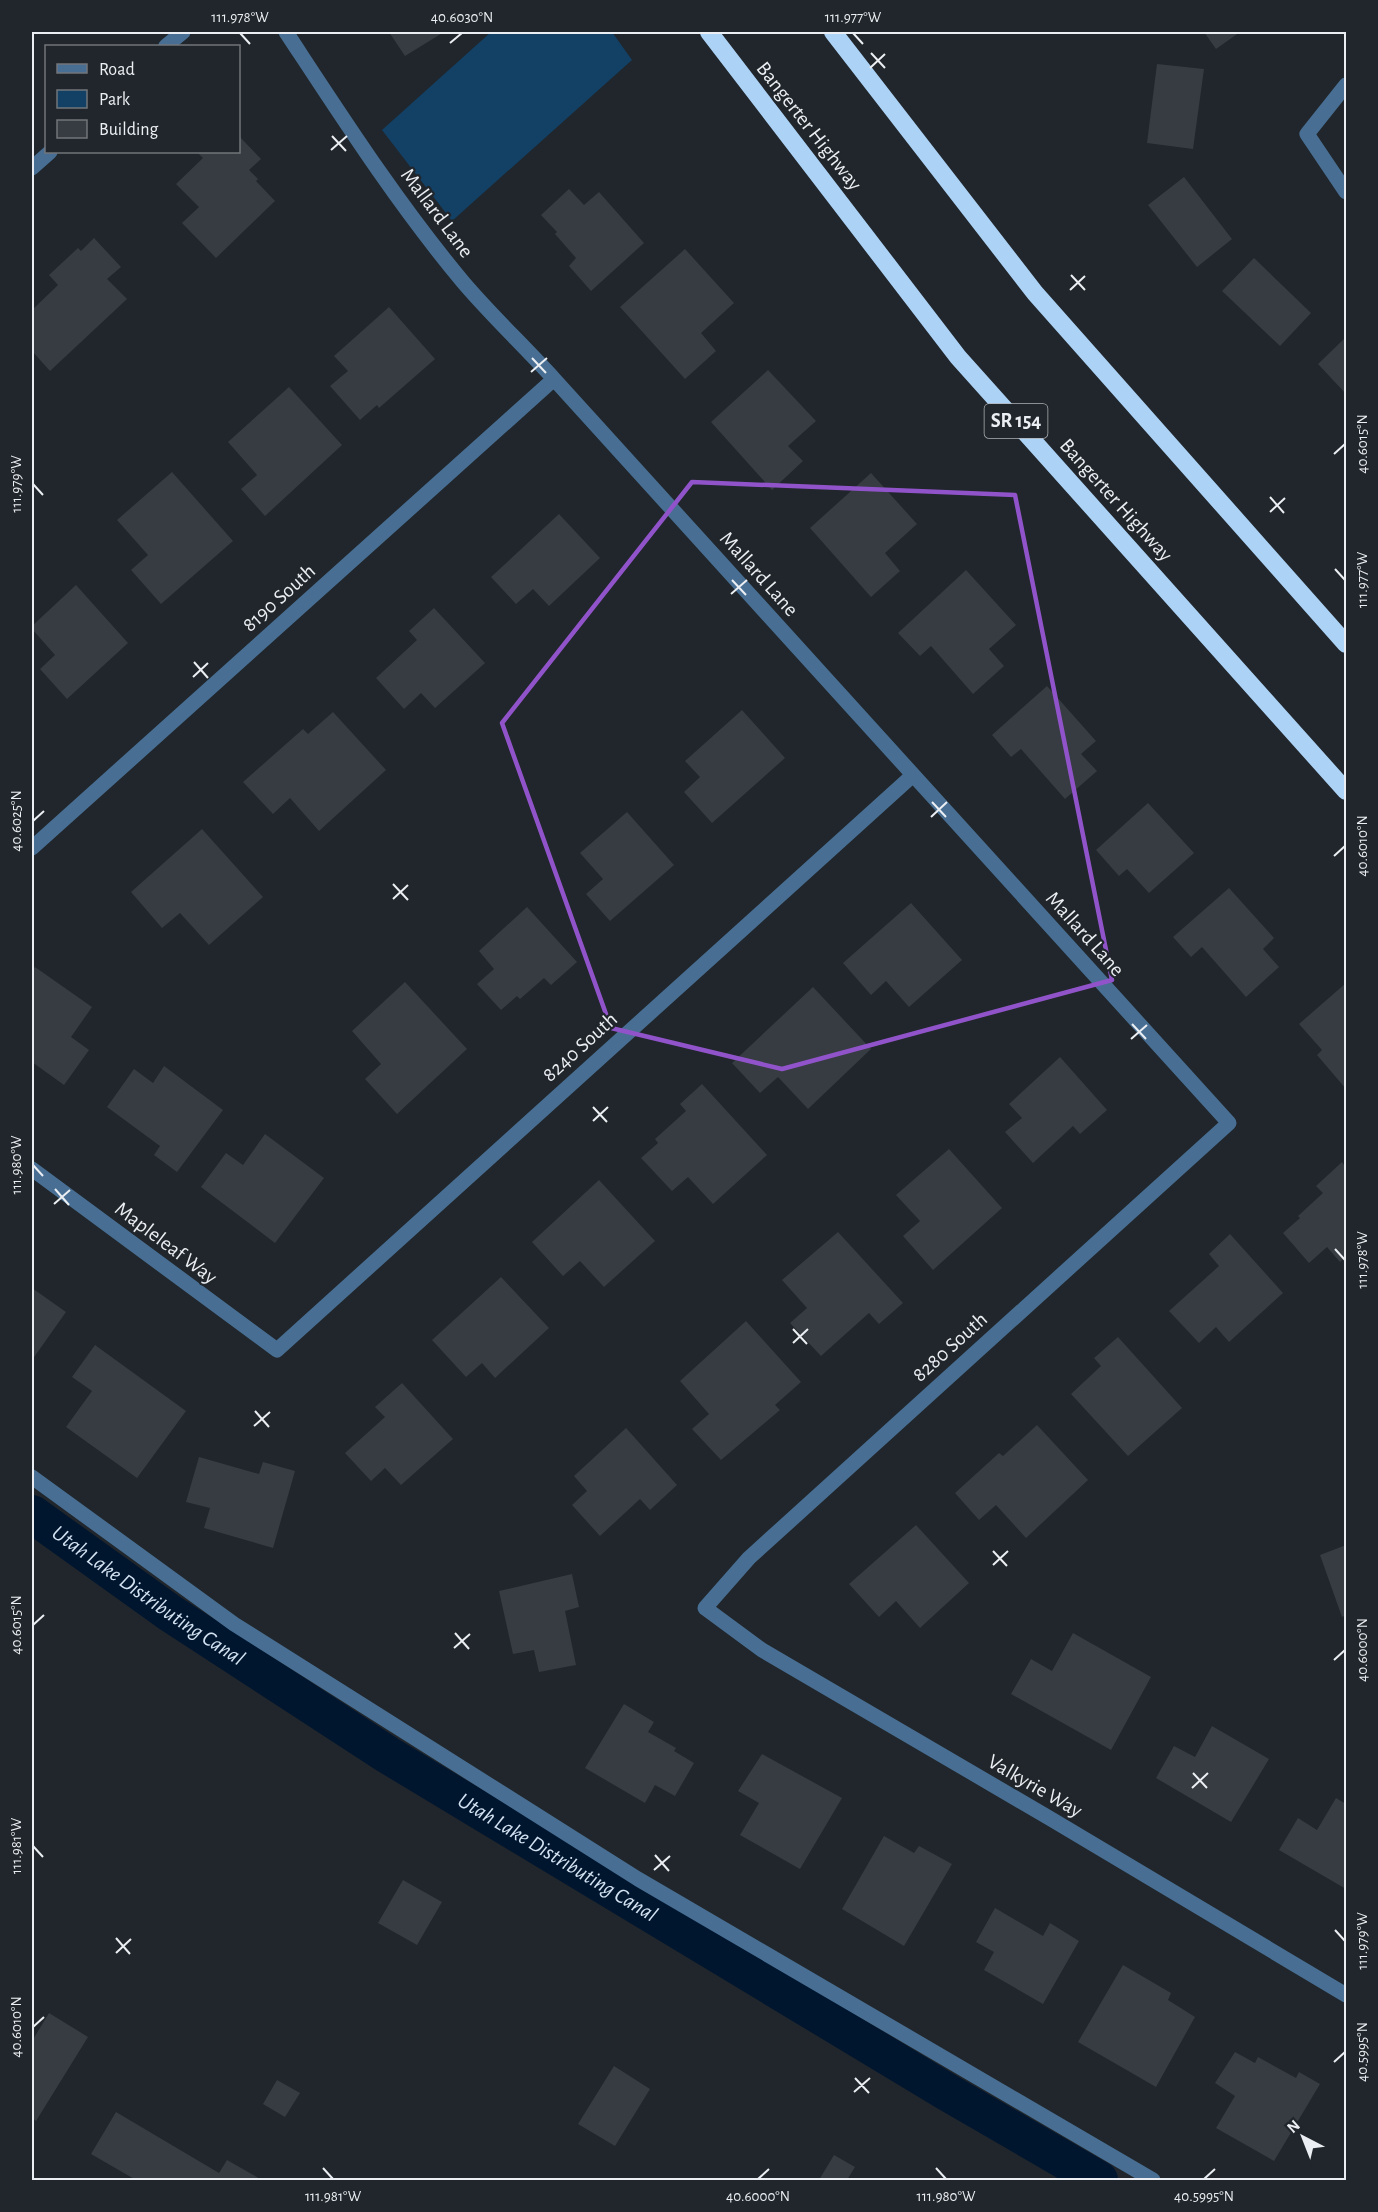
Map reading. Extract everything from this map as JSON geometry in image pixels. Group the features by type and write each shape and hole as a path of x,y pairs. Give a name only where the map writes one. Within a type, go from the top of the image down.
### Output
{"highway":[{"name":"Bangerter Highway","path":"709,32 958,357 1347,791"},
{"path":"833,32 1035,293 1347,644"}],"street":[{"path":"167,45 183,32"},
{"name":"Mallard Lane","path":"286,32 353,135 402,204 464,283 554,378 912,776 1229,1123"},
{"path":"1347,85 1307,134 1347,192"},
{"path":"32,168 49,153"},
{"name":"8190 South","path":"32,848 554,378"},
{"name":"8240 South","path":"277,1350 912,776"},
{"name":"8280 South","path":"705,1608 749,1558 1229,1123"},
{"name":"Mapleleaf Way","path":"32,1169 277,1350"},
{"path":"32,1476 234,1624 638,1879 1153,2181"},
{"name":"Valkyrie Way","path":"705,1608 762,1650 1347,1995"}],"highlighted area":[{"path":"692,482 1015,495 1112,980 782,1069 611,1028 502,723"}],"green space":[{"path":"491,32 612,32 632,60 452,221 382,130"}],"building":[{"path":"389,32 444,32 405,56"},
{"path":"1204,32 1240,32 1216,49"},
{"path":"1157,64 1204,69 1193,149 1147,143"},
{"path":"240,137 261,159 249,170 275,201 216,258 182,223 199,207 176,184 203,158 198,153 240,153"},
{"path":"1184,177 1232,239 1197,267 1148,205"},
{"path":"569,189 584,205 599,192 644,243 591,291 569,266 576,258 541,215"},
{"path":"94,238 121,267 107,279 127,299 50,371 32,351 32,310 58,285 49,275 78,248 81,251"},
{"path":"685,249 734,303 701,333 716,351 685,379 620,307"},
{"path":"1254,258 1311,313 1280,346 1222,291"},
{"path":"389,307 435,359 379,408 377,405 360,420 330,386 348,371 334,356"},
{"path":"1346,337 1346,394 1318,364"},
{"path":"768,370 816,421 788,446 803,461 772,490 711,422"},
{"path":"289,387 342,445 265,516 241,489 257,475 228,442"},
{"path":"172,472 233,541 161,604 131,570 148,555 117,520"},
{"path":"871,473 917,524 885,553 900,571 871,597 810,528"},
{"path":"559,514 600,558 549,606 533,589 516,604 491,577"},
{"path":"966,570 1016,625 989,649 1004,666 973,694 931,646 920,656 898,633"},
{"path":"76,585 128,643 67,699 40,669 55,655 32,629 32,626"},
{"path":"434,608 485,663 435,708 421,693 404,709 376,678 417,640 409,631"},
{"path":"1047,686 1096,741 1081,754 1097,771 1065,799 1021,749 1011,757 992,735"},
{"path":"742,710 785,758 712,823 684,792 700,777 685,761"},
{"path":"333,712 386,770 319,831 290,798 273,814 243,782 303,729 308,734"},
{"path":"1148,803 1194,853 1149,893 1127,869 1119,876 1096,850"},
{"path":"627,812 674,865 610,921 586,894 603,879 580,853"},
{"path":"202,829 263,897 209,945 180,913 162,928 131,892"},
{"path":"1229,888 1274,938 1263,949 1279,967 1246,997 1202,947 1191,957 1173,937"},
{"path":"911,903 962,960 909,1007 886,981 871,995 843,963"},
{"path":"527,907 577,962 551,985 544,978 520,999 517,996 501,1010 477,984 494,969 479,951"},
{"path":"35,967 92,1007 71,1037 89,1050 64,1085 32,1062 32,971"},
{"path":"405,982 467,1049 397,1114 365,1079 381,1064 352,1031"},
{"path":"1346,983 1346,1089 1317,1055 1322,1050 1299,1024"},
{"path":"813,987 871,1049 808,1109 778,1077 760,1093 732,1063"},
{"path":"1060,1057 1107,1110 1080,1134 1073,1126 1033,1163 1005,1132 1022,1118 1009,1104"},
{"path":"164,1066 223,1110 177,1172 154,1155 160,1146 107,1107 134,1069 153,1083"},
{"path":"702,1084 767,1155 713,1204 688,1177 672,1191 641,1158 658,1143 655,1139 686,1111 680,1104"},
{"path":"265,1134 324,1178 275,1243 201,1187 226,1153 243,1165"},
{"path":"949,1149 1002,1208 933,1270 903,1236 920,1221 896,1195"},
{"path":"1342,1162 1346,1168 1346,1256 1340,1262 1327,1247 1309,1263 1283,1233 1323,1193 1316,1186"},
{"path":"599,1180 655,1241 604,1287 580,1261 563,1276 532,1242"},
{"path":"838,1232 903,1303 879,1324 869,1313 821,1356 790,1323 807,1308 782,1280"},
{"path":"1230,1234 1283,1293 1229,1342 1216,1327 1199,1343 1169,1311 1219,1266 1209,1254"},
{"path":"501,1277 549,1328 495,1378 482,1363 466,1377 432,1340"},
{"path":"32,1288 66,1312 32,1360"},
{"path":"746,1321 801,1382 775,1405 780,1410 721,1460 692,1429 709,1414 680,1381"},
{"path":"1118,1337 1182,1408 1128,1456 1071,1394 1101,1366 1094,1358"},
{"path":"95,1345 186,1411 137,1478 66,1427 92,1391 72,1377"},
{"path":"402,1383 453,1439 401,1485 385,1468 371,1481 345,1453 385,1417 375,1407"},
{"path":"1037,1425 1088,1480 1026,1538 996,1505 979,1520 955,1493 999,1453 1003,1456"},
{"path":"626,1428 677,1485 650,1510 640,1499 600,1536 572,1505 587,1491 574,1476"},
{"path":"199,1457 259,1474 263,1462 295,1471 273,1548 204,1528 210,1508 186,1502"},
{"path":"916,1525 969,1583 920,1628 896,1601 879,1617 849,1584"},
{"path":"1346,1545 1346,1615 1342,1617 1320,1555"},
{"path":"572,1574 579,1607 565,1611 576,1665 539,1672 534,1650 513,1654 499,1591"},
{"path":"1073,1633 1151,1677 1111,1750 1011,1694 1031,1659 1052,1671"},
{"path":"624,1704 654,1722 648,1732 676,1748 674,1751 694,1763 675,1796 655,1785 645,1803 585,1768"},
{"path":"1212,1726 1269,1759 1231,1822 1156,1778 1174,1746 1195,1757"},
{"path":"762,1754 842,1798 800,1869 740,1835 759,1803 738,1791"},
{"path":"1336,1798 1346,1804 1346,1889 1279,1850 1298,1818 1317,1830"},
{"path":"884,1836 914,1853 919,1846 952,1864 904,1946 842,1909"},
{"path":"403,1880 442,1902 417,1945 378,1923"},
{"path":"995,1908 1043,1936 1050,1923 1079,1941 1043,2004 984,1970 994,1952 976,1942"},
{"path":"1123,1965 1171,1993 1168,2000 1195,2017 1156,2087 1078,2042"},
{"path":"49,2013 88,2037 36,2121 32,2118 32,2041"},
{"path":"1235,2052 1255,2063 1258,2057 1296,2078 1299,2072 1320,2084 1274,2161 1216,2128 1235,2096 1215,2083"},
{"path":"614,2066 650,2089 615,2146 578,2124"},
{"path":"277,2080 300,2093 285,2117 263,2104"},
{"path":"116,2112 219,2173 227,2160 262,2180 136,2180 91,2154"},
{"path":"834,2155 855,2167 847,2180 819,2180"}],"waterway":[{"name":"Utah Lake Distributing Canal","path":"32,1514 170,1613 388,1755 947,2092 1099,2180"}]}
